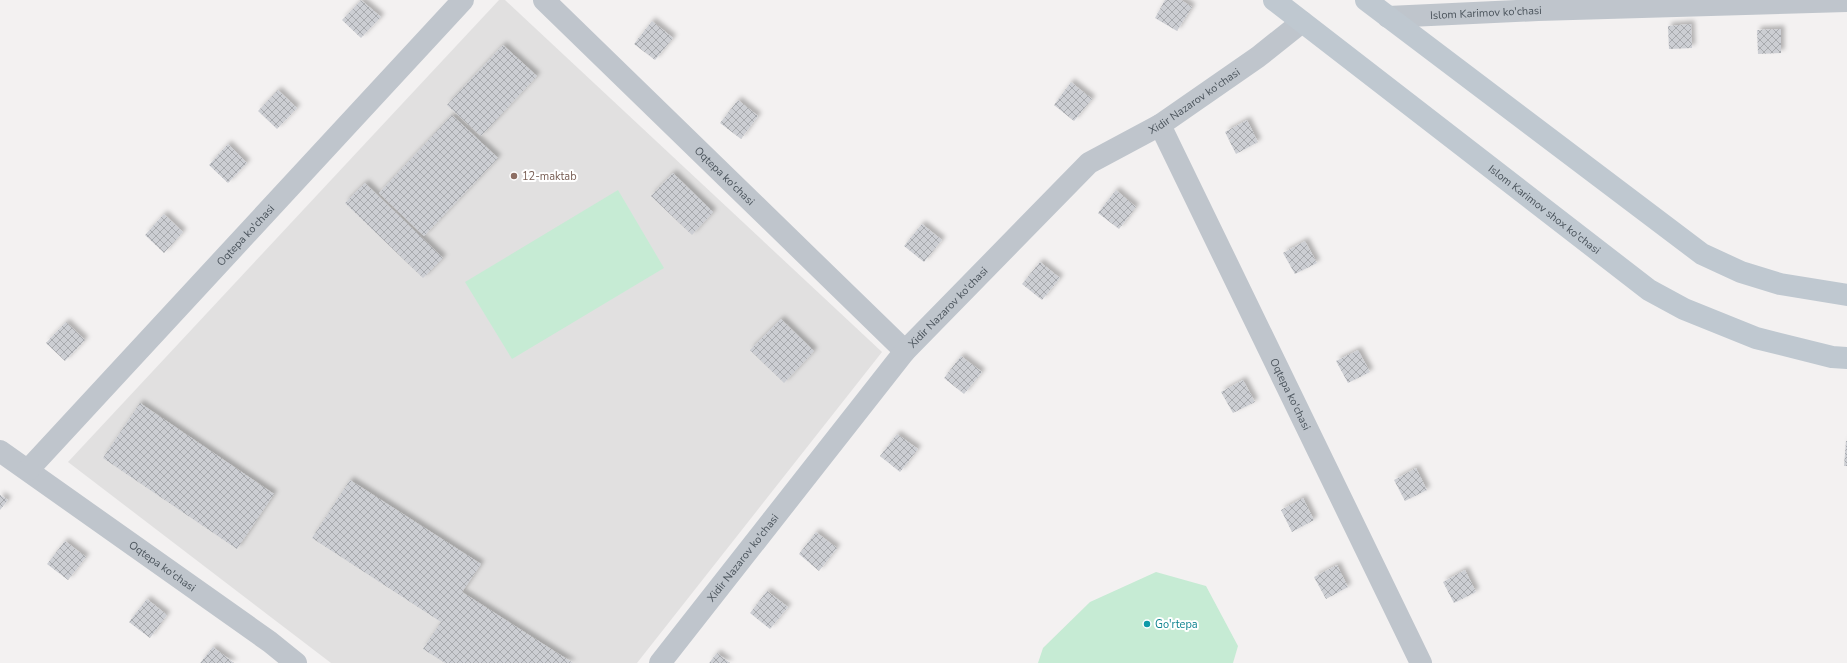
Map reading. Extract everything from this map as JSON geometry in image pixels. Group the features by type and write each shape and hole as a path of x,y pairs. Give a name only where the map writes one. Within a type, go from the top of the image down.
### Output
{"main road":[{"name":"Islom Karimov shox ko'chasi","path":"1274,0 1649,290 1684,309 1756,338 1832,357 1847,358"},
{"path":"1366,0 1702,254 1741,272 1780,284 1847,295"}],"street":[{"name":"Oqtepa ko'chasi","path":"28,470 463,0"},
{"name":"Oqtepa ko'chasi","path":"544,0 905,351"},
{"name":"Islom Karimov ko'chasi","path":"1388,17 1538,5 1847,1"},
{"name":"Xidir Nazarov ko'chasi","path":"660,663 905,351 1089,163 1160,125 1258,57 1302,22"},
{"name":"Oqtepa ko'chasi","path":"1160,125 1421,663"},
{"name":"Oqtepa ko'chasi","path":"0,451 270,642 296,663"}],"shaded area":[{"name":"12-maktab","path":"499,0 505,0 882,352 637,663 331,663 68,462"}],"green space":[{"path":"618,190 664,268 512,359 465,282"},
{"name":"Go'rtepa","path":"1156,572 1206,586 1238,646 1233,663 1038,663 1043,648 1090,602"}],"building":[{"path":"361,0 381,17 361,38 342,20"},
{"path":"1165,0 1181,0 1192,7 1177,31 1155,18"},
{"path":"652,21 673,38 655,60 634,44"},
{"path":"1691,24 1692,48 1669,49 1668,26"},
{"path":"1781,29 1781,53 1758,54 1757,30"},
{"path":"503,45 537,76 481,136 447,105"},
{"path":"1071,82 1092,99 1074,121 1054,105"},
{"path":"278,90 297,108 277,129 258,111"},
{"path":"738,100 758,116 741,139 720,123"},
{"path":"452,115 498,158 424,236 379,193"},
{"path":"1247,120 1258,142 1236,154 1225,132"},
{"path":"228,144 247,163 228,183 209,165"},
{"path":"673,173 713,212 692,235 651,196"},
{"path":"365,183 443,258 423,278 345,203"},
{"path":"1116,190 1136,207 1119,229 1098,213"},
{"path":"164,214 183,232 164,253 145,235"},
{"path":"922,224 942,240 924,262 904,246"},
{"path":"1305,241 1317,263 1295,274 1283,253"},
{"path":"1040,262 1060,278 1042,300 1022,284"},
{"path":"781,319 814,351 784,383 750,350"},
{"path":"66,322 85,340 65,361 46,343"},
{"path":"1358,350 1370,372 1348,383 1336,361"},
{"path":"961,356 982,372 964,394 944,378"},
{"path":"1243,380 1255,402 1233,413 1221,392"},
{"path":"140,403 274,494 237,549 103,458"},
{"path":"897,434 918,449 900,472 880,456"},
{"path":"1846,441 1847,466 1844,466"},
{"path":"1416,468 1427,490 1405,501 1394,480"},
{"path":"350,480 481,564 462,592 573,663 445,663 423,649 441,622 312,538"},
{"path":"0,495 8,500 0,510"},
{"path":"1303,498 1314,520 1292,532 1281,510"},
{"path":"816,532 837,548 819,571 799,554"},
{"path":"65,541 86,557 68,580 47,564"},
{"path":"1337,565 1348,587 1326,599 1314,577"},
{"path":"1465,570 1476,592 1454,603 1443,582"},
{"path":"767,591 788,607 770,629 750,613"},
{"path":"147,599 167,615 150,638 129,622"},
{"path":"213,647 234,663 200,663"},
{"path":"717,653 730,663 709,663"}],"place":[{"name":"12-maktab","path":"514,176"},
{"name":"Go'rtepa","path":"1147,624"}]}
